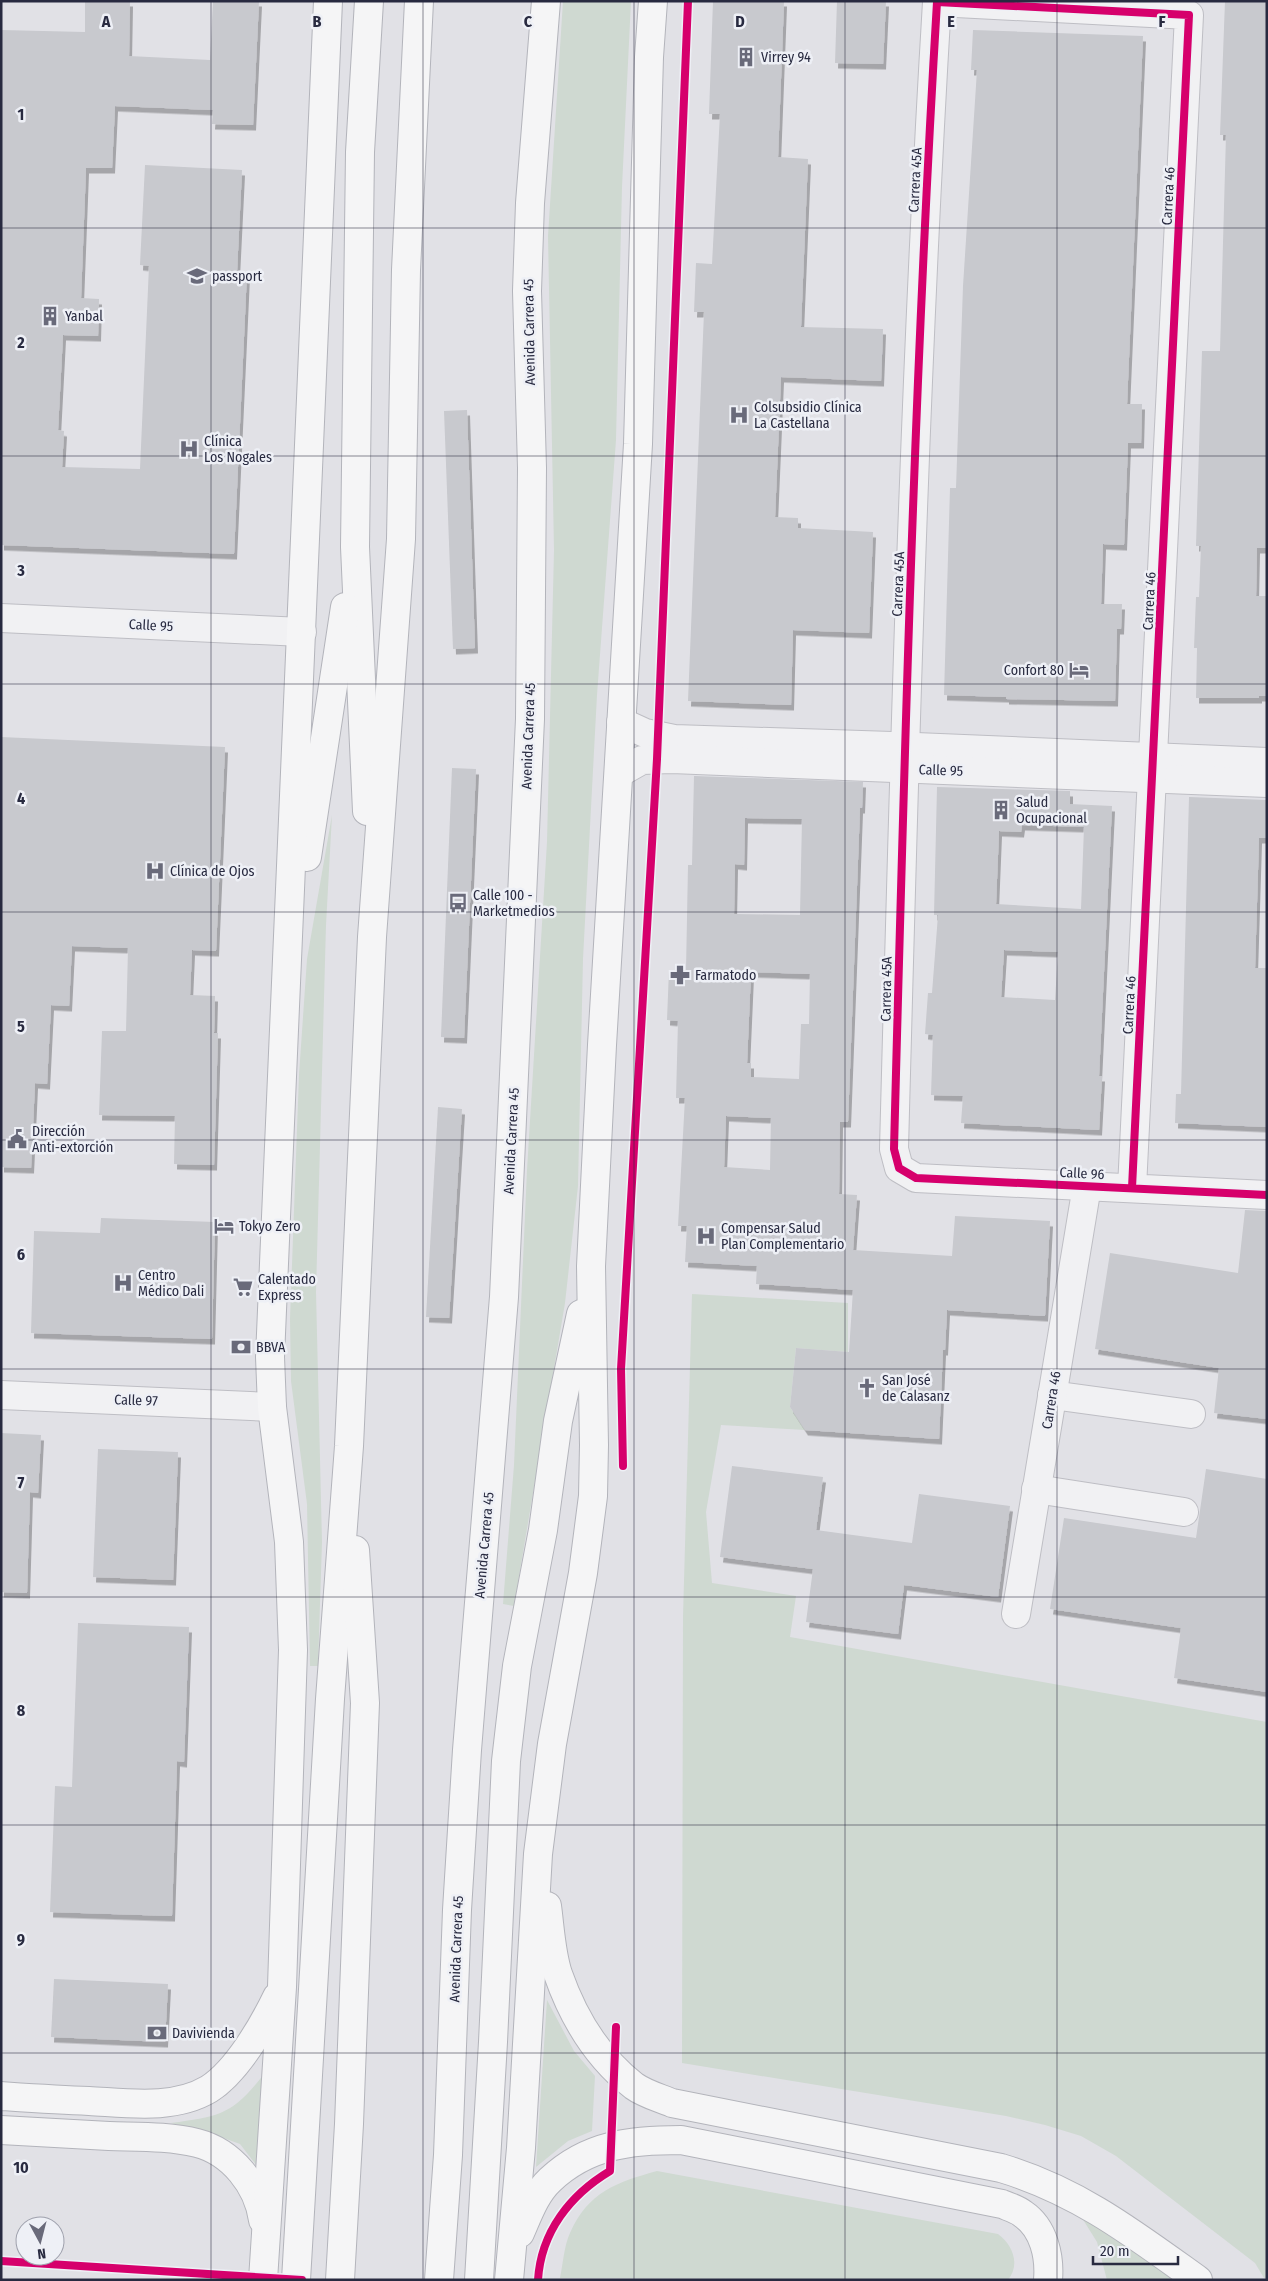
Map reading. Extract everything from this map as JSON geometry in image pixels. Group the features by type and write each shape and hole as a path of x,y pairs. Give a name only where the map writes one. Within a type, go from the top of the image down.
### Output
{"highway":[{"path":"263,2280 282,1987 293,1650 289,1542 272,1407 270,1357 328,1"},
{"path":"369,1 360,152 355,547 372,937"},
{"path":"296,2280 330,1699 349,1446 372,937 401,539 406,270 419,1"},
{"name":"Avenida Carrera 45","path":"439,2280 448,2155 457,1910 463,1816 504,1287 530,718 532,468 527,271 530,203 546,1"},
{"path":"510,2280 521,2148 538,1854 552,1744 583,1573 592,1496 594,1445 591,1266 600,1073 638,444 653,1"},
{"path":"286,994 355,547"},
{"path":"479,2280 493,2042 506,1762 517,1666 543,1530 558,1421 591,1266"},
{"path":"340,2280 349,2124 365,1703 349,1446"},
{"path":"538,1854 558,1973 591,2041 614,2068 636,2087 672,2104 1002,2168 1035,2178 1075,2197 1127,2229 1198,2280"},
{"path":"1,2096 139,2104 166,2103 184,2099 210,2088 242,2054 261,2030 282,1987"},
{"path":"1,2130 160,2138 198,2143 234,2164 244,2175 255,2193 261,2212 266,2247"},
{"path":"512,2250 533,2204 550,2180 584,2156 611,2145 643,2140 681,2140 1002,2204 1024,2214 1042,2236 1049,2262 1048,2280"}],"street":[{"name":"Carrera 46","path":"937,2 1189,15 1132,1188"},
{"name":"Carrera 45A","path":"899,1168 894,1150 905,758 928,159 937,2"},
{"name":"Calle 95","path":"1,618 302,632"},
{"name":"Calle 95","path":"621,722 645,734 674,739 905,758"},
{"name":"Calle 95","path":"619,773 637,762 657,759 905,758 1153,767 1267,762"},
{"name":"Calle 95","path":"1153,767 1267,783"},
{"name":"Calle 96","path":"899,1168 916,1178 1267,1195"},
{"name":"Carrera 46","path":"1016,1614 1087,1186"},
{"name":"Calle 97","path":"1,1395 272,1407"},
{"path":"1052,1395 1191,1414"},
{"path":"1036,1489 1184,1512"}],"shaded area":[{"path":"563,1 631,1 622,187 616,440 597,695 583,959 578,1186 565,1303 514,1606 503,1604 514,1465 527,1170 547,842 554,550 548,236"},
{"path":"332,815 326,925 316,1292 322,1542 318,1666 310,1666 307,1504 291,1381 290,1319 299,1075 307,959"},
{"path":"692,1294 848,1303 848,1352 796,1348 790,1407 805,1430 721,1425 706,1512 712,1583 796,1596 790,1637 1267,1722 1267,2278 1264,2278 1255,2263 1116,2156 1081,2136 1006,2116 682,2063 683,1617"},
{"path":"547,2000 574,2051 595,2076 592,2131 568,2141 536,2167"},
{"path":"264,2074 263,2174 240,2144 171,2123 202,2118 224,2111 243,2098"},
{"path":"657,2171 998,2234 1011,2249 1014,2267 1008,2280 560,2278 570,2233 577,2219 595,2198 617,2185"},
{"path":"1077,2210 1178,2280 1107,2280 1097,2242"}],"building":[{"path":"85,1 130,1 129,56 210,60 213,1 259,1 253,125 212,124 213,110 115,106 112,168 86,168 81,298 99,299 98,336 63,335 58,430 64,431 62,467 140,469 149,266 140,265 145,165 242,170 237,272 247,272 234,554 1,545 1,30 85,32"},
{"path":"713,1 784,1 778,157 808,159 801,327 883,329 881,381 781,377 775,517 798,518 798,528 873,532 869,633 793,630 791,705 688,701 704,312 694,312 696,263 712,264 720,114 709,114"},
{"path":"837,1 886,1 883,64 835,63"},
{"path":"1225,1 1267,1 1267,548 1257,548 1256,596 1267,596 1267,696 1259,696 1259,698 1196,698 1197,648 1194,648 1201,546 1196,546 1202,351 1220,351 1226,135 1220,135"},
{"path":"973,30 1143,36 1127,404 1142,404 1141,443 1128,443 1124,545 1103,544 1101,604 1122,604 1121,629 1117,629 1115,701 1006,699 1006,697 944,695 950,488 956,488 963,286 977,70 971,70"},
{"path":"467,410 475,648 453,649 444,411"},
{"path":"1,737 225,747 216,951 192,950 190,995 215,996 214,1033 218,1033 214,1165 174,1164 175,1116 99,1115 102,1031 126,1031 128,948 72,946 69,1006 51,1005 47,1084 35,1083 31,1168 1,1167"},
{"name":"Calle 100 - Marketmedios","path":"452,768 476,769 464,1038 441,1037"},
{"path":"694,776 863,782 862,808 860,808 848,1122 840,1122 839,1194 857,1195 853,1250 952,1256 955,1216 1050,1221 1045,1316 947,1310 945,1350 943,1350 939,1439 805,1430 790,1407 796,1348 849,1352 853,1290 756,1284 757,1266 685,1262 687,1226 678,1226 685,1098 676,1098 678,1021 667,1020 669,970 686,970 688,865 692,865","holes":["745,818 802,819 800,915 734,914 735,864 744,865","751,972 810,974 809,1024 801,1024 799,1079 751,1077 751,1063 747,1063","726,1116 771,1118 770,1170 724,1167"]},
{"path":"937,787 1070,791 1070,804 1112,806 1099,1076 1102,1076 1099,1130 961,1123 963,1096 931,1095 933,1035 925,1034 928,993 932,993 938,915 934,915","holes":["1022,825 1084,827 1081,909 996,904 999,831 1021,832","1004,950 1058,952 1055,1000 1001,997"]},
{"path":"1189,797 1267,800 1267,838 1259,838 1255,968 1267,968 1267,1127 1175,1123 1176,1094 1181,1094"},
{"path":"438,1107 462,1109 449,1318 426,1317"},
{"path":"1245,1210 1267,1211 1267,1419 1214,1413 1219,1368 1095,1349 1110,1253 1238,1273"},
{"name":"Centro Médico Dali","path":"101,1218 215,1222 212,1339 31,1333 34,1231 100,1233"},
{"path":"1,1433 41,1435 38,1493 30,1492 27,1593 1,1592"},
{"path":"98,1449 178,1452 173,1580 93,1577"},
{"path":"732,1466 823,1477 816,1530 912,1543 919,1494 1010,1506 998,1597 904,1585 898,1634 806,1622 813,1569 720,1557"},
{"path":"1206,1469 1267,1479 1267,1692 1174,1678 1181,1628 1050,1609 1064,1518 1196,1538"},
{"path":"78,1623 189,1627 184,1762 177,1761 172,1916 50,1912 55,1786 72,1787"},
{"path":"54,1979 168,1984 165,2042 51,2037"}],"cycle path":[{"path":"623,1466 621,1369 657,759 688,1"},
{"path":"1132,1188 1189,15 937,2 922,289 906,719 894,1149 899,1168 916,1178 1267,1195"},
{"path":"538,2280 545,2246 560,2216 582,2191 610,2171 616,2027"},
{"path":"1,2261 302,2280"}],"place":[{"name":"Virrey 94","path":"746,57"},
{"name":"passport","path":"197,276"},
{"name":"Yanbal","path":"50,316"},
{"name":"Colsubsidio Clínica La Castellana","path":"739,415"},
{"name":"Clínica Los Nogales","path":"189,449"},
{"name":"Confort 80","path":"1079,670"},
{"name":"Salud Ocupacional","path":"1001,810"},
{"name":"Clínica de Ojos","path":"155,871"},
{"name":"Calle 100 - Marketmedios","path":"458,903"},
{"name":"Farmatodo","path":"680,975"},
{"name":"Dirección Anti-extorción","path":"17,1139"},
{"name":"Tokyo Zero","path":"224,1226"},
{"name":"Compensar Salud Plan Complementario","path":"706,1236"},
{"name":"Centro Médico Dali","path":"123,1283"},
{"name":"Calentado Express","path":"243,1287"},
{"name":"BBVA","path":"241,1347"},
{"name":"San José de Calasanz","path":"867,1388"},
{"name":"Davivienda","path":"157,2033"}]}
